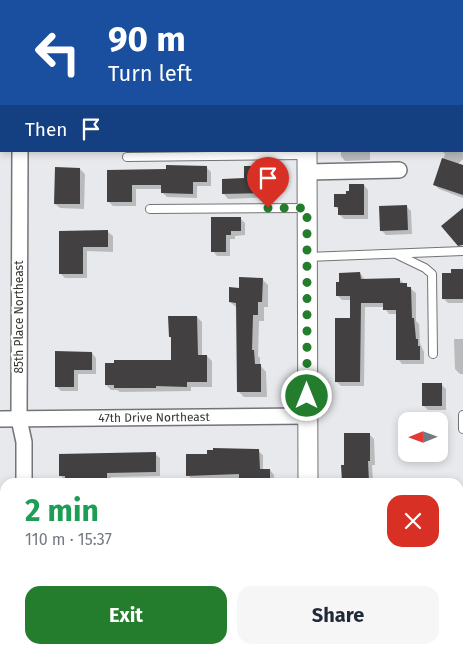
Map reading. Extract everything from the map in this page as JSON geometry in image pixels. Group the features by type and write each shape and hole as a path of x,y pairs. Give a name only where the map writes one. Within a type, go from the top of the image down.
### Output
{"street":[{"name":"85th Place Northeast","path":"20,152 19,419 24,442 24,478"},
{"path":"308,478 307,159 399,170"},
{"name":"47th Drive Northeast","path":"0,420 307,416"}],"lane":[{"path":"127,157 307,159"},
{"path":"150,209 307,208"},
{"path":"307,256 463,251"},
{"path":"394,254 425,268 432,274 433,354"},
{"path":"463,415 463,429"}],"building":[{"path":"442,158 463,165 463,195 433,185"},
{"path":"166,165 207,166 207,182 193,182 193,194 161,193 161,185 132,185 132,202 107,202 107,170 166,169"},
{"path":"244,166 266,166 267,193 222,194 222,179 244,178"},
{"path":"55,167 80,168 80,204 54,204"},
{"path":"349,184 364,184 364,215 338,215 338,207 334,207 334,194 346,194 346,191 349,191"},
{"path":"407,205 408,230 380,231 379,206"},
{"path":"463,208 463,245 458,246 441,226"},
{"path":"211,217 241,217 241,231 231,231 231,235 226,235 226,252 211,252"},
{"path":"108,230 108,247 83,247 83,274 59,274 59,231"},
{"path":"451,269 463,269 463,299 442,299 442,273 451,273"},
{"path":"360,272 361,279 400,278 400,283 407,283 407,287 411,287 412,318 414,318 418,346 420,346 420,360 396,360 396,310 383,310 383,303 361,303 360,382 335,382 335,318 350,318 350,296 336,296 336,282 339,282 339,273"},
{"path":"239,277 263,278 262,302 258,302 258,315 253,315 252,350 254,350 255,364 261,364 261,392 237,392 236,303 229,302 229,287 239,288"},
{"path":"168,316 197,316 198,355 207,355 207,382 187,382 187,387 156,386 156,388 114,388 114,385 105,385 105,363 114,363 114,360 171,360 171,337 169,337"},
{"path":"55,351 92,352 92,370 74,370 74,387 55,387"},
{"path":"422,383 442,383 442,406 422,406"},
{"path":"344,433 370,433 369,478 342,478 341,465 344,465"},
{"path":"213,448 259,449 260,469 270,469 270,478 239,478 239,474 186,476 186,454 207,454 207,450 213,450"},
{"path":"156,452 156,472 107,473 107,478 65,478 65,476 59,476 59,454"}],"route":[{"path":"268,208 307,208 307,396"}]}
